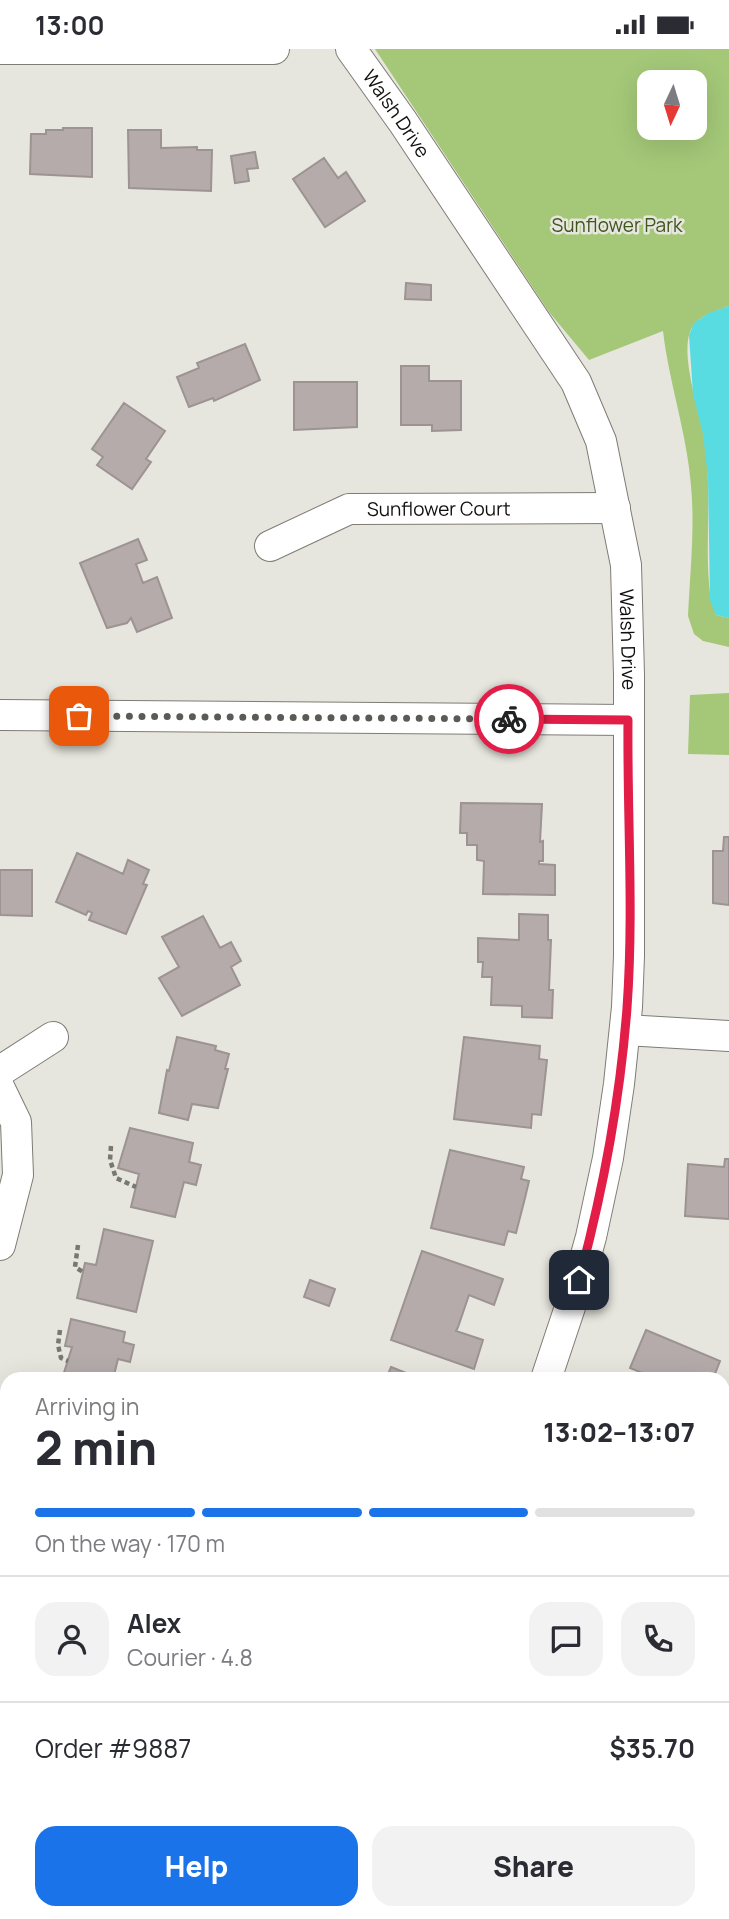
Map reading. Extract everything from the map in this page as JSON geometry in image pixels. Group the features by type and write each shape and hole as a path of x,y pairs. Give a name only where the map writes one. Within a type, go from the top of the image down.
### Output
{"street":[{"path":"0,49 274,49"},
{"name":"Walsh Drive","path":"351,49 576,382 601,441 625,565 629,933 625,1030 608,1158 593,1226 579,1280 548,1372"},
{"name":"Sunflower Court","path":"270,545 349,509 615,508"},
{"path":"0,715 628,720"},
{"path":"625,1030 729,1036"},
{"path":"0,1071 53,1037"},
{"path":"0,1089 16,1122 18,1175 0,1245"}],"path":[{"path":"111,1146 110,1160 116,1178 136,1187"},
{"path":"78,1245 75,1267 83,1272"},
{"path":"60,1330 59,1352 61,1358 68,1361"}],"green space":[{"name":"Sunflower Park","path":"375,49 729,49 729,306 706,315 697,322 690,332 688,354 691,382 706,452 709,587 716,615 729,618 729,647 703,641 694,634 688,616 692,534 691,486 663,331 589,360 549,312"},
{"path":"729,693 729,755 688,754 690,695"}],"water":[{"path":"729,306 729,618 716,615 710,600 708,478 703,434 693,394 689,335 694,323 709,313"}],"building":[{"path":"92,128 92,177 30,174 31,134 46,134 46,130"},
{"path":"128,130 161,130 161,148 197,147 197,150 212,150 211,191 129,188"},
{"path":"255,152 258,168 247,169 249,181 235,183 231,156"},
{"path":"324,158 338,178 346,172 365,201 325,227 293,179"},
{"path":"406,283 431,285 431,300 405,299"},
{"path":"245,344 260,380 214,401 213,398 189,407 177,377 199,368 197,363"},
{"path":"401,366 429,366 429,381 461,381 461,430 432,431 432,425 401,425"},
{"path":"294,382 357,382 357,427 294,430"},
{"path":"124,403 165,431 146,459 151,462 132,489 97,465 103,457 92,449"},
{"path":"138,539 147,560 136,564 143,583 157,577 172,618 137,632 131,618 127,623 107,628 80,563"},
{"path":"461,803 542,804 540,842 543,841 543,861 539,861 539,864 555,865 555,895 483,894 484,861 477,860 477,845 467,845 467,833 460,833"},
{"path":"724,837 729,837 729,905 713,903 713,851 723,851"},
{"path":"77,853 123,874 128,860 149,870 143,884 147,885 126,934 89,920 91,912 88,911 86,915 56,902"},
{"path":"0,870 32,870 32,916 0,915"},
{"path":"519,914 548,915 552,1018 522,1017 522,1006 491,1005 492,977 482,977 483,962 478,962 478,938 519,940"},
{"path":"203,916 220,948 231,942 241,961 231,967 240,985 182,1016 159,978 179,967 162,937"},
{"path":"177,1037 216,1046 215,1050 229,1054 218,1108 192,1104 188,1120 159,1113 167,1070 169,1071"},
{"path":"464,1037 540,1046 539,1059 547,1060 541,1115 532,1114 531,1128 454,1119"},
{"path":"130,1128 193,1143 189,1162 201,1165 196,1185 184,1182 175,1217 131,1207 139,1174 118,1168"},
{"path":"450,1150 524,1167 521,1179 529,1181 525,1198 516,1233 508,1231 504,1245 431,1228"},
{"path":"725,1159 729,1159 729,1219 685,1216 688,1164 724,1167"},
{"path":"104,1229 153,1241 136,1312 77,1298 85,1263 96,1265"},
{"path":"422,1251 503,1279 494,1305 469,1295 456,1331 483,1340 474,1369 391,1340"},
{"path":"310,1280 335,1289 329,1306 304,1297"},
{"path":"71,1319 125,1332 123,1342 134,1345 130,1362 118,1359 115,1372 64,1372 72,1347 65,1346"},
{"path":"646,1330 720,1361 716,1372 640,1372 630,1368"},
{"path":"391,1367 404,1372 389,1372"}],"way so far":[{"path":"79,716 509,719"}],"route":[{"path":"509,719 628,720 627,1007 608,1158 579,1280"}]}
